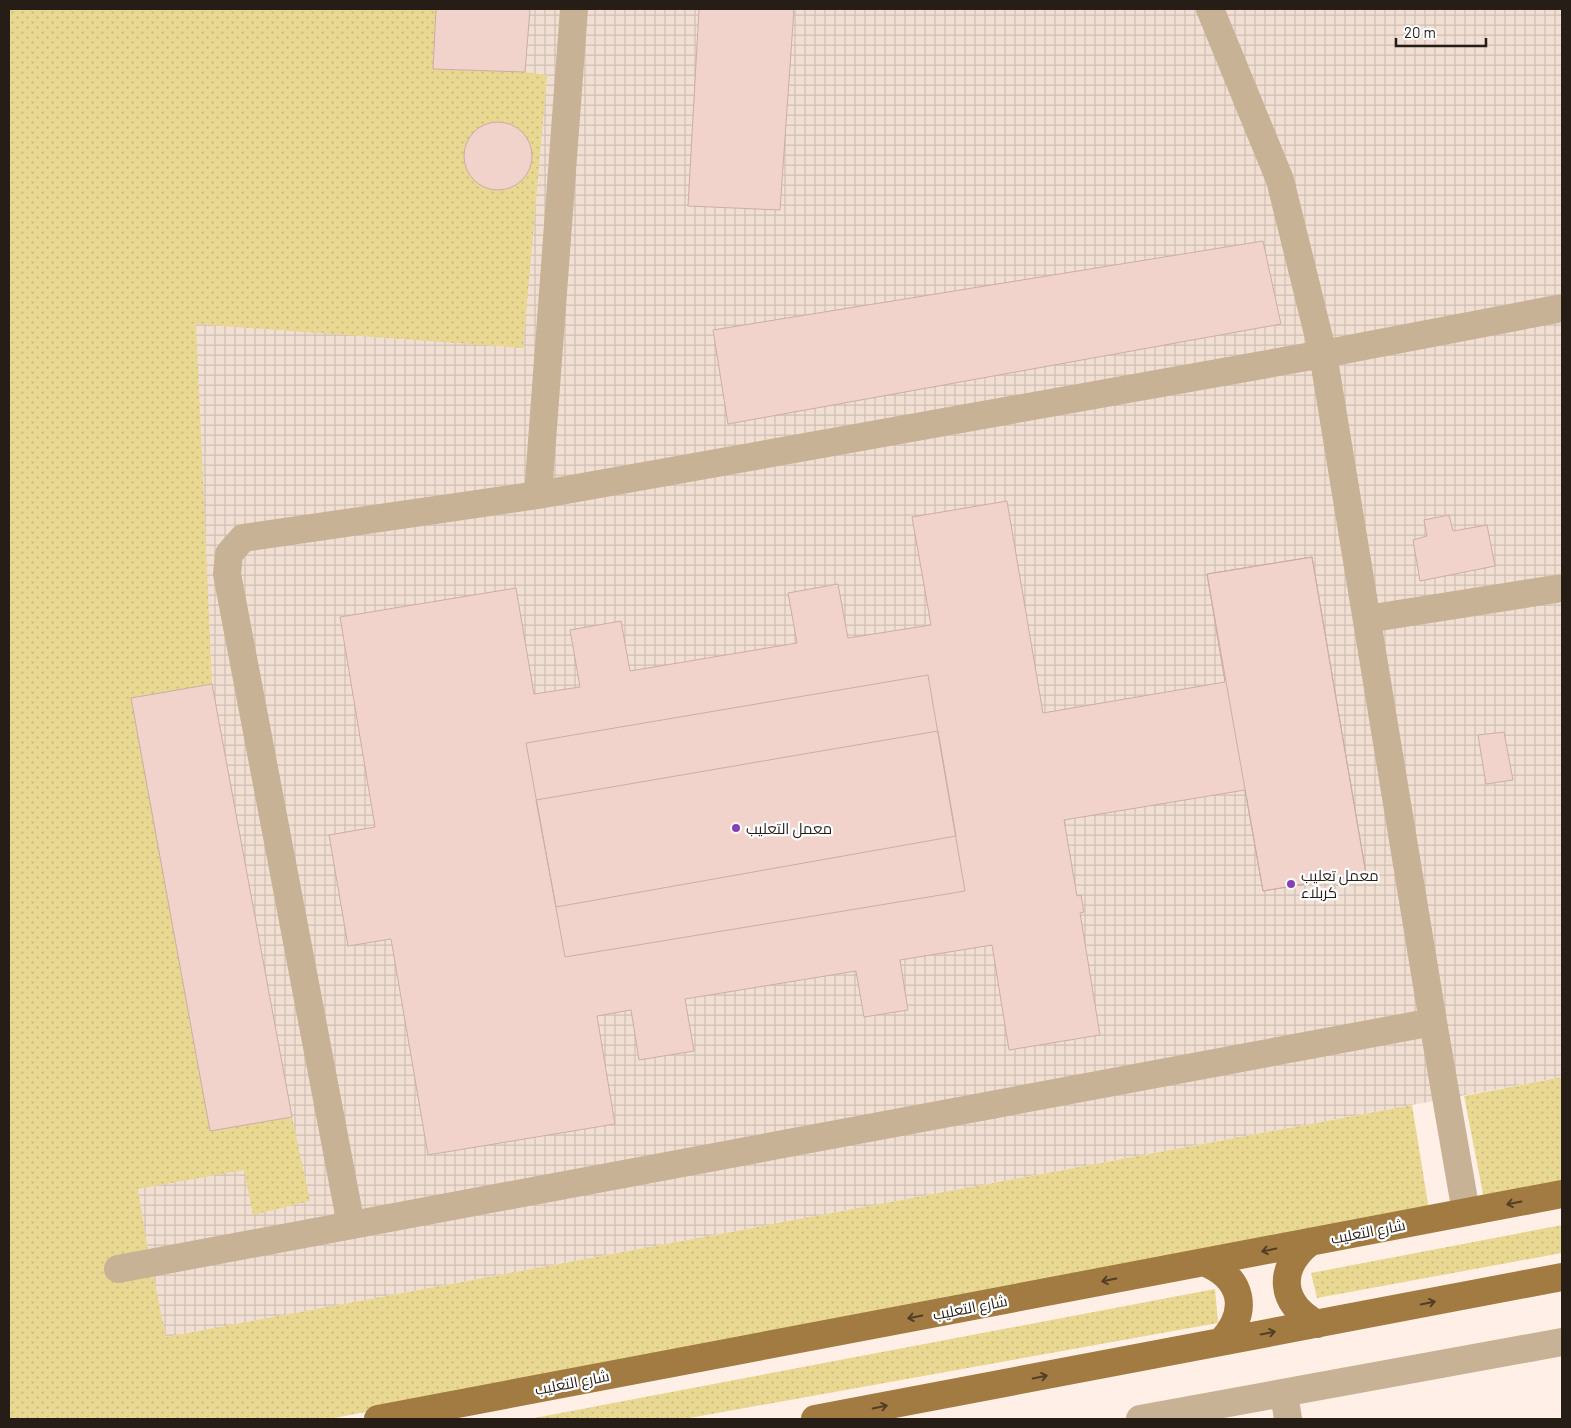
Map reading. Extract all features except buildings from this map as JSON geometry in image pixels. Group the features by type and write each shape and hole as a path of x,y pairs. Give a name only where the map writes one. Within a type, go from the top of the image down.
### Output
{"main road":[{"name":"شارع التعليب","path":"378,1419 1562,1194"},
{"path":"1310,1242 1298,1251 1290,1263 1287,1277 1288,1292 1294,1306 1304,1316 1317,1324"},
{"path":"1204,1262 1217,1268 1229,1277 1236,1290 1239,1304 1237,1318 1231,1332 1222,1342"},
{"path":"815,1419 1562,1277"}],"street":[{"path":"538,495 574,9"},
{"path":"1210,9 1280,180 1323,354 1466,1212"},
{"path":"352,1225 227,574 229,554 242,538 538,495 1323,354 1562,308"},
{"path":"1367,619 1562,588"},
{"path":"118,1269 1433,1022"},
{"path":"1140,1419 1562,1342"},
{"path":"1284,1393 1288,1419"}],"shaded area":[{"path":"9,9 436,9 433,69 525,72 547,75 523,348 196,324 212,684 131,698 210,1131 292,1117 310,1201 253,1215 244,1170 138,1189 147,1245 166,1337 1412,1105 1429,1210 329,1419 9,1419"},
{"path":"148,9 1562,9 1562,1077 103,1349"},
{"path":"1562,1077 1562,1189 1485,1204 1464,1096"},
{"path":"1562,1225 1562,1253 1317,1298 1311,1273"},
{"path":"1215,1289 1218,1323 684,1419 529,1419"}],"place":[{"name":"معمل التعليب","path":"736,828"},
{"name":"معمل تعليب كربلاء","path":"1291,884"}]}
